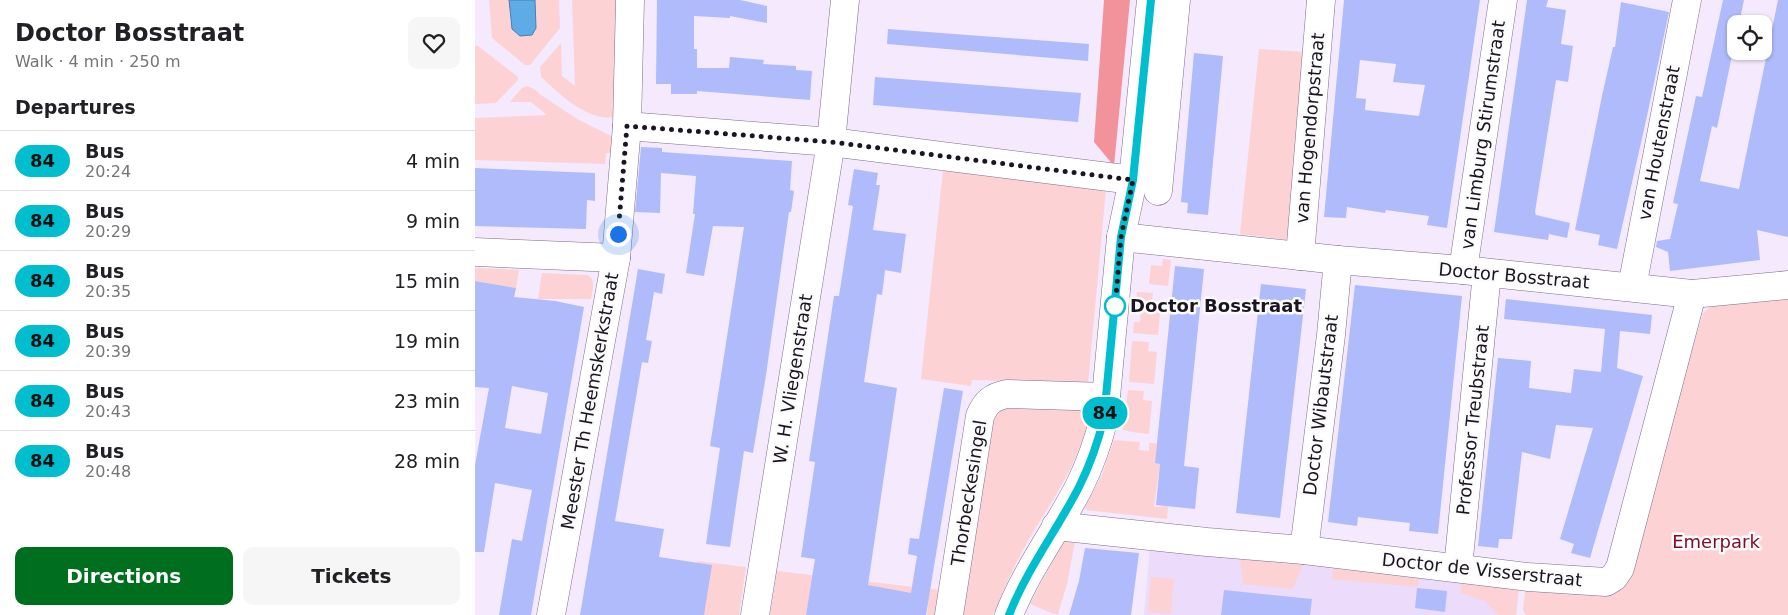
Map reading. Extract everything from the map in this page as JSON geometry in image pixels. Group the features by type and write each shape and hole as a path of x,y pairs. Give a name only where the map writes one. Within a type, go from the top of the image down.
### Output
{"street":[{"name":"Meester Th Heemskerkstraat","path":"551,615 616,258 627,126 631,0"},
{"name":"W. H. Vliegenstraat","path":"755,615 831,142 845,0"},
{"path":"1009,615 1031,567 1078,488 1099,439 1104,418 1121,237 1133,180 1151,0"},
{"path":"1158,191 1176,0"},
{"name":"van Hogendorpstraat","path":"1300,256 1321,0"},
{"name":"van Limburg Stirumstraat","path":"1475,271 1503,0"},
{"name":"van Houtenstraat","path":"1632,287 1687,0"},
{"path":"627,126 831,142 1133,180"},
{"name":"Doctor Bosstraat","path":"1121,237 1692,294 1788,285"},
{"path":"475,252 616,258"},
{"name":"Doctor Wibautstraat","path":"1303,550 1331,335 1338,260"},
{"name":"Professor Treubstraat","path":"1458,568 1475,271"},
{"name":"Doctor de Visserstraat","path":"1056,526 1303,550 1528,577 1606,582 1614,577 1620,568 1692,294"},
{"name":"Thorbeckesingel","path":"949,615 980,416 984,408 993,397 1007,394 1106,397"}],"shaded area":[{"path":"1104,0 1130,0 1114,166 1094,142"},
{"path":"1150,549 1519,587 1516,615 1144,615"}],"green space":[{"path":"489,0 509,0 510,22 516,34 528,36 534,33 536,28 535,0 559,0 560,28 530,65 525,65 492,38"},
{"path":"572,0 622,0 616,117 605,117 585,111 565,98 541,77 540,67 561,43 562,76 575,86"},
{"path":"475,46 478,46 518,77 518,80 496,103 475,104"},
{"path":"1259,49 1305,52 1289,240 1240,234"},
{"path":"527,86 577,119 613,137 615,153 606,153 605,164 475,160 475,118 547,115 531,102 510,102 522,88"},
{"path":"943,170 1106,189 1088,383 972,380 971,386 921,379"},
{"path":"1163,259 1171,260 1168,286 1149,284 1151,265 1162,266"},
{"path":"475,268 519,270 516,288 475,281"},
{"path":"542,273 587,275 593,283 591,299 538,299"},
{"path":"1137,292 1153,293 1152,302 1161,302 1158,335 1133,333 1134,322 1140,322 1141,310 1135,309"},
{"name":"Emerpark","path":"1788,294 1788,615 1526,615 1523,610 1526,583 1622,590 1703,313 1711,306"},
{"path":"1132,341 1149,342 1148,351 1157,352 1154,384 1129,382"},
{"path":"1128,390 1144,391 1143,400 1152,401 1149,434 1123,430"},
{"path":"996,407 1083,407 1090,413 1086,431 1073,463 1057,494 1024,548 993,615 956,615 960,593 967,588 993,422 988,416"},
{"path":"1114,440 1140,442 1139,450 1149,451 1149,443 1157,443 1155,463 1160,464 1154,507 1168,506 1167,519 1086,510 1085,506 1102,475"},
{"path":"1065,541 1075,541 1067,584 1058,614 1054,614 1030,604 1055,557 1055,553"},
{"path":"1240,558 1303,564 1293,589 1243,584"},
{"path":"697,561 746,567 739,615 704,615 696,571"},
{"path":"1333,568 1419,577 1418,587 1332,579"},
{"path":"777,571 940,590 936,615 927,615 928,606 811,586 806,615 770,615"},
{"path":"1151,577 1174,579 1171,614 1148,612"},
{"path":"1462,581 1519,587 1516,615 1498,615 1485,601 1461,593"}],"water":[{"path":"509,0 535,0 536,28 532,35 520,36 512,29"}],"building":[{"path":"657,0 740,0 767,6 767,23 730,16 730,18 694,16 694,49 697,49 697,68 729,68 730,57 764,60 763,64 796,66 796,70 812,71 810,100 697,91 697,94 671,94 671,84 656,84"},
{"path":"1344,0 1480,0 1447,228 1427,225 1429,216 1386,210 1385,213 1347,207 1346,218 1324,217","holes":["1360,60 1396,64 1393,82 1425,85 1419,116 1365,110 1366,99 1356,98"]},
{"path":"1527,0 1548,0 1546,7 1566,10 1561,44 1573,46 1568,82 1556,80 1535,212 1536,215 1570,223 1567,238 1549,234 1548,240 1494,232"},
{"path":"1723,0 1744,0 1741,15 1727,15 1727,60 1731,60 1717,128 1712,126 1700,181 1739,189 1766,60 1772,60 1772,29 1778,0 1788,0 1788,237 1757,230 1760,260 1670,271 1668,252 1656,247 1657,241 1670,239 1678,204 1673,203 1696,96 1702,97"},
{"path":"1621,2 1669,12 1617,249 1598,245 1600,235 1575,230 1602,96 1613,47 1615,47"},
{"path":"888,29 1089,44 1088,61 887,44"},
{"path":"1194,53 1223,56 1208,215 1187,213 1188,203 1181,202"},
{"path":"875,77 1081,93 1078,122 873,105"},
{"path":"641,147 662,148 662,152 792,161 790,190 794,191 791,212 789,212 766,375 753,453 744,451 730,547 706,544 720,448 710,446 744,227 713,226 704,276 686,273 695,214 693,214 696,176 661,173 660,213 635,212"},
{"path":"475,168 595,173 595,201 587,200 586,229 475,226"},
{"path":"854,169 878,173 876,185 880,185 873,230 906,234 901,273 885,270 882,295 877,294 864,382 897,388 868,585 911,593 917,556 908,554 910,538 919,539 944,388 963,391 926,615 806,615 815,559 801,557 815,462 809,461 834,296 839,296 853,206 848,205"},
{"path":"1175,266 1204,269 1184,466 1199,468 1195,509 1156,505 1160,464 1155,463"},
{"path":"638,269 665,274 662,294 654,292 646,340 652,341 648,363 642,362 615,521 664,529 659,557 712,565 704,615 580,615"},
{"path":"475,281 516,288 514,297 555,301 584,307 531,615 499,615 512,539 522,541 532,490 495,483 484,552 475,552 475,465 489,388 475,387","holes":["512,386 548,393 541,434 505,428"]},
{"path":"1261,284 1306,289 1280,518 1236,513"},
{"path":"1355,285 1462,296 1438,534 1409,531 1410,523 1358,517 1357,526 1328,522"},
{"path":"1506,299 1652,315 1650,334 1620,331 1617,368 1643,376 1590,558 1571,553 1574,544 1560,539 1593,428 1556,425 1550,459 1522,452 1512,539 1499,539 1498,548 1478,546 1498,358 1531,361 1529,388 1571,393 1574,369 1601,372 1605,329 1504,319"},
{"path":"1085,548 1139,553 1131,615 1069,615 1079,581"},
{"path":"1417,588 1447,591 1445,612 1415,608"},
{"path":"1224,590 1312,599 1310,615 1221,615"}],"bus line":[{"name":"84","path":"1009,615 1031,567 1078,488 1099,439 1104,418 1121,237 1133,180 1151,0"}],"place":[{"name":"Doctor Bosstraat","path":"1115,306"}],"route":[{"path":"618,234 627,126 831,142 1133,180 1121,237 1115,308 1115,306"}]}
